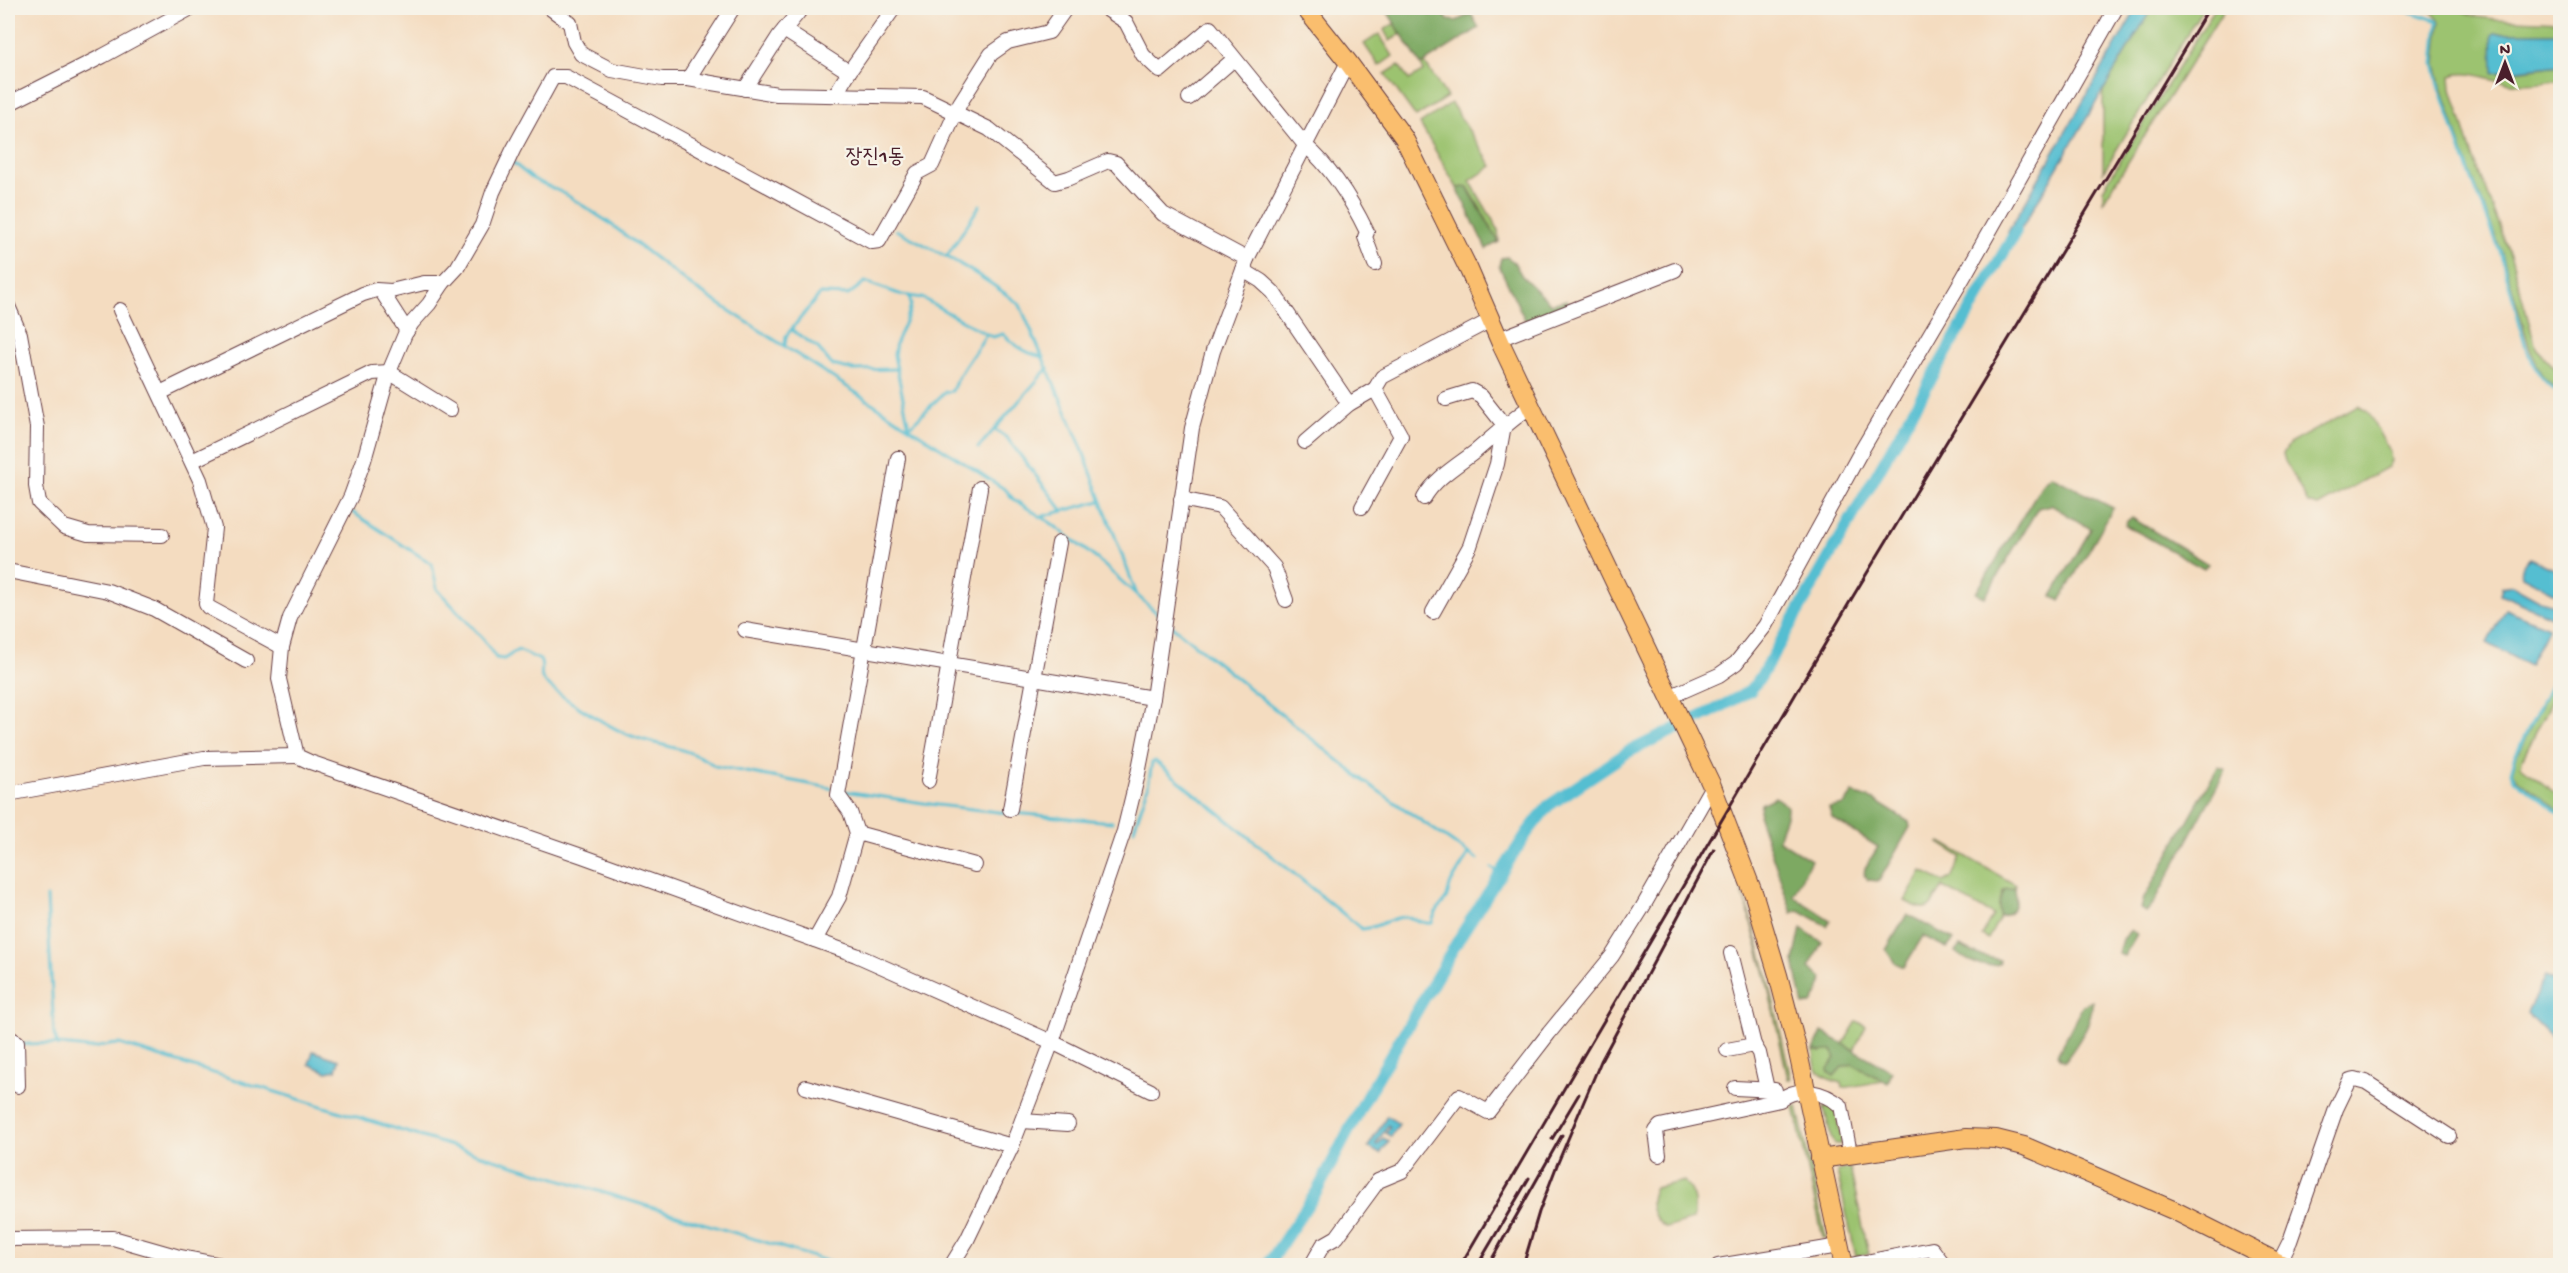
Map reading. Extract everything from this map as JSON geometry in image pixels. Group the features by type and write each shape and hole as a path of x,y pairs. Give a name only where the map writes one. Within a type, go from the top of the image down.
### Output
{"main road":[{"path":"1305,8 1404,138 1469,270 1499,339 1712,786 1742,861 1764,925 1794,1038 1797,1092 1820,1159 1844,1266"},
{"path":"1820,1159 1966,1138 1996,1139 2024,1146 2173,1210 2282,1264"}],"street":[{"path":"8,104 191,8"},
{"path":"550,8 570,23 574,42 581,54 597,63 636,75 688,79 777,94 923,97 989,129 1055,182 1108,161 1116,163 1163,214 1245,265 1273,292 1349,404"},
{"path":"688,79 733,8"},
{"path":"745,89 784,30 802,8"},
{"path":"835,95 894,8"},
{"path":"297,756 279,679 282,647 291,618 351,496 364,460 389,372 407,331 429,304 442,283 457,268 482,225 493,192 513,150 553,77 566,76 872,242 879,241 917,173 932,165 956,111 991,54 1008,42 1049,32 1066,8"},
{"path":"1105,8 1126,22 1143,55 1160,71 1210,28 1305,146 1321,159 1354,206 1367,232 1365,237 1375,264"},
{"path":"1672,704 1736,663 1765,626 1860,453 1913,365 2116,8"},
{"path":"784,30 849,72"},
{"path":"1189,98 1234,59"},
{"path":"951,1266 967,1240 1022,1121 1052,1042 1124,831 1153,698 1192,428 1203,384 1245,265 1348,62"},
{"path":"1499,339 1675,270"},
{"path":"160,393 363,294 424,283 442,283"},
{"path":"382,292 407,331"},
{"path":"8,306 20,334 37,427 36,486 39,503 64,527 88,534 162,535"},
{"path":"120,310 200,480 214,528 206,604 282,647"},
{"path":"1305,442 1349,404 1375,388 1382,377 1491,320"},
{"path":"192,461 372,373 389,372 450,410"},
{"path":"1362,507 1401,436 1375,388"},
{"path":"1433,612 1470,546 1497,465 1504,425 1481,396 1472,390 1446,399"},
{"path":"1424,498 1431,485 1504,425 1531,406"},
{"path":"815,940 839,897 857,833 850,812 838,795 898,458"},
{"path":"928,781 980,488"},
{"path":"1181,499 1220,507 1274,567 1286,600"},
{"path":"1010,809 1059,543"},
{"path":"8,571 108,591 154,609 246,661"},
{"path":"745,630 1153,698"},
{"path":"8,794 204,758 297,756 856,955 1052,1042 1151,1091"},
{"path":"1311,1266 1323,1245 1337,1237 1378,1181 1402,1171 1460,1096 1488,1112 1612,956 1712,786"},
{"path":"857,833 975,865"},
{"path":"1731,953 1767,1089"},
{"path":"14,1043 18,1086"},
{"path":"1727,1050 1754,1046"},
{"path":"2282,1264 2336,1109 2350,1080 2366,1082 2449,1136"},
{"path":"806,1087 1012,1146"},
{"path":"1736,1088 1828,1095 1841,1106 1850,1154"},
{"path":"1659,1155 1656,1131 1660,1126 1780,1100 1797,1092"},
{"path":"1022,1121 1068,1124"},
{"path":"8,1239 113,1238 176,1256 227,1266"},
{"path":"1718,1266 1754,1263 1839,1246"},
{"path":"1844,1266 1932,1249 1945,1266"}],"green space":[{"path":"1385,8 1420,8 1430,15 1442,11 1448,20 1456,21 1471,14 1479,28 1421,65"},
{"path":"2152,8 2203,8 2103,172 2103,91"},
{"path":"2215,8 2225,8 2103,202 2103,189"},
{"path":"2428,8 2455,8 2477,17 2494,19 2560,22 2560,33 2495,33 2499,73 2560,65 2560,80 2524,84 2465,74 2451,76 2452,89 2473,157 2512,260 2536,348 2554,367 2560,379 2560,391 2543,377 2530,350 2501,250 2465,159 2441,84 2436,64 2440,21"},
{"path":"1395,23 1401,34 1390,41 1384,30"},
{"path":"1379,34 1393,56 1379,66 1364,44"},
{"path":"1425,63 1447,97 1416,117 1385,74 1399,65 1409,80 1424,71 1421,65"},
{"path":"1451,103 1492,166 1470,181 1498,229 1499,242 1468,187 1457,188 1420,124"},
{"path":"1467,187 1499,242 1486,249 1457,188"},
{"path":"1507,257 1514,262 1522,276 1551,304 1566,300 1570,307 1526,322 1499,266 1501,258"},
{"path":"2358,406 2368,412 2390,453 2391,461 2388,467 2318,506 2308,503 2283,454 2289,444"},
{"path":"2051,476 2113,508 2060,601 2052,596 2091,529 2051,505 2038,508 1985,597 1976,593 2043,483"},
{"path":"2132,518 2208,564 2204,569 2125,525"},
{"path":"2560,668 2560,685 2521,766 2560,797 2560,812 2516,778 2512,772 2517,755"},
{"path":"2218,767 2226,770 2154,903 2146,912 2141,909 2144,898"},
{"path":"1853,793 1874,800 1909,822 1910,827 1879,881 1868,880 1864,875 1865,868 1878,847 1832,818 1829,808 1844,805"},
{"path":"1775,797 1787,806 1779,840 1811,860 1793,896 1830,920 1827,926 1799,910 1792,913 1759,817 1761,804"},
{"path":"1941,842 2016,885 2015,888 2004,890 1999,904 2000,917 1988,939 1982,935 1993,915 1943,887 1928,907 1920,908 1905,901 1922,871 1944,882 1951,878 1961,857 1939,843"},
{"path":"1740,882 1768,977 1791,1079 1788,1079 1766,978"},
{"path":"2015,888 2016,898 2012,910 2000,917 1999,904 2004,890"},
{"path":"1907,914 1954,940 1947,948 1923,936 1904,967 1895,963 1886,950"},
{"path":"1801,928 1822,942 1809,968 1822,978 1819,991 1812,1004 1803,1005 1794,961"},
{"path":"2131,930 2137,934 2124,956 2118,954 2122,939"},
{"path":"1960,946 1979,955 2000,960 1999,964 1987,966 1971,962 1955,952"},
{"path":"2092,1001 2090,1017 2084,1032 2065,1061 2060,1059 2057,1055 2083,1005"},
{"path":"1857,1021 1866,1026 1854,1050 1843,1044"},
{"path":"1822,1032 1892,1071 1888,1083 1852,1064 1842,1067 1834,1076 1829,1073 1828,1069 1836,1058 1832,1050 1821,1052 1814,1050"},
{"path":"1831,1049 1836,1058 1828,1069 1834,1076 1842,1067 1852,1064 1884,1081 1843,1088 1842,1083 1823,1076 1815,1064 1814,1050 1821,1052"},
{"path":"1797,1106 1826,1238 1823,1238 1794,1107"},
{"path":"1828,1106 1836,1110 1842,1144 1834,1144 1831,1138 1824,1107"},
{"path":"1850,1168 1869,1254 1856,1257 1837,1171"},
{"path":"1684,1181 1694,1199 1693,1220 1666,1228 1654,1215 1651,1205 1652,1194 1655,1188"}],"water":[{"path":"2137,8 2152,8 2008,251 2008,232"},
{"path":"2495,33 2560,33 2560,65 2493,73 2492,35"},
{"path":"2530,558 2560,572 2560,596 2522,576 2523,566"},
{"path":"2512,585 2537,599 2557,605 2553,617 2500,594 2502,587"},
{"path":"2505,609 2548,627 2529,666 2487,643"},
{"path":"2545,976 2560,984 2560,1046 2527,1013"},
{"path":"313,1051 339,1060 336,1070 327,1072 309,1064"},
{"path":"1387,1116 1399,1124 1391,1137 1386,1133 1390,1127 1388,1125 1376,1144 1378,1145 1383,1138 1389,1141 1380,1154 1368,1147"}],"waterway":[{"path":"2406,8 2408,11 2438,21 2434,64 2439,85 2464,159 2500,251 2527,351 2542,378 2560,394"},
{"path":"512,162 533,179 565,194 608,222 693,287 1006,490 1013,499 1051,523 1097,559 1160,616"},
{"path":"947,256 980,205"},
{"path":"896,230 975,273 1020,305 1081,446 1137,595"},
{"path":"1267,1266 1317,1191 1367,1096 1463,932 1527,833 1548,806 1628,752 1750,691 1760,678 2016,231"},
{"path":"785,345 786,336 820,294 848,295 865,282 902,295 922,298 986,334 993,337 1003,334 1022,349 1044,357"},
{"path":"909,296 911,304 909,313 896,342 894,355 909,427"},
{"path":"792,330 818,348 832,365 854,370 895,369"},
{"path":"909,427 945,392 952,391 959,375 986,334"},
{"path":"978,448 1048,368"},
{"path":"995,430 1007,438 1063,511"},
{"path":"1040,517 1100,501"},
{"path":"349,510 432,564 437,589 483,639 496,658 504,659 518,650 540,660 542,678 547,684 568,700 621,732 694,754 715,766 835,789"},
{"path":"1167,622 1364,781 1478,860"},
{"path":"2560,666 2516,754 2511,772 2515,780 2560,814"},
{"path":"1134,829 1148,787 1152,763 1155,761 1362,929 1404,917 1432,923 1447,897 1451,883 1469,853"},
{"path":"844,791 1007,813"},
{"path":"1014,813 1112,822"},
{"path":"1492,868 1501,873"},
{"path":"47,897 54,1034 58,1046"},
{"path":"21,1045 46,1044 90,1048 119,1044 843,1266"}],"railway":[{"path":"1460,1266 1852,598 2209,8"},
{"path":"1523,1266 1539,1212 1601,1061 1714,849"},
{"path":"1552,1139 1579,1094"},
{"path":"1488,1266 1562,1135"},
{"path":"1477,1266 1529,1178"}],"district":[{"name":"장진1동","path":"875,158"}]}
